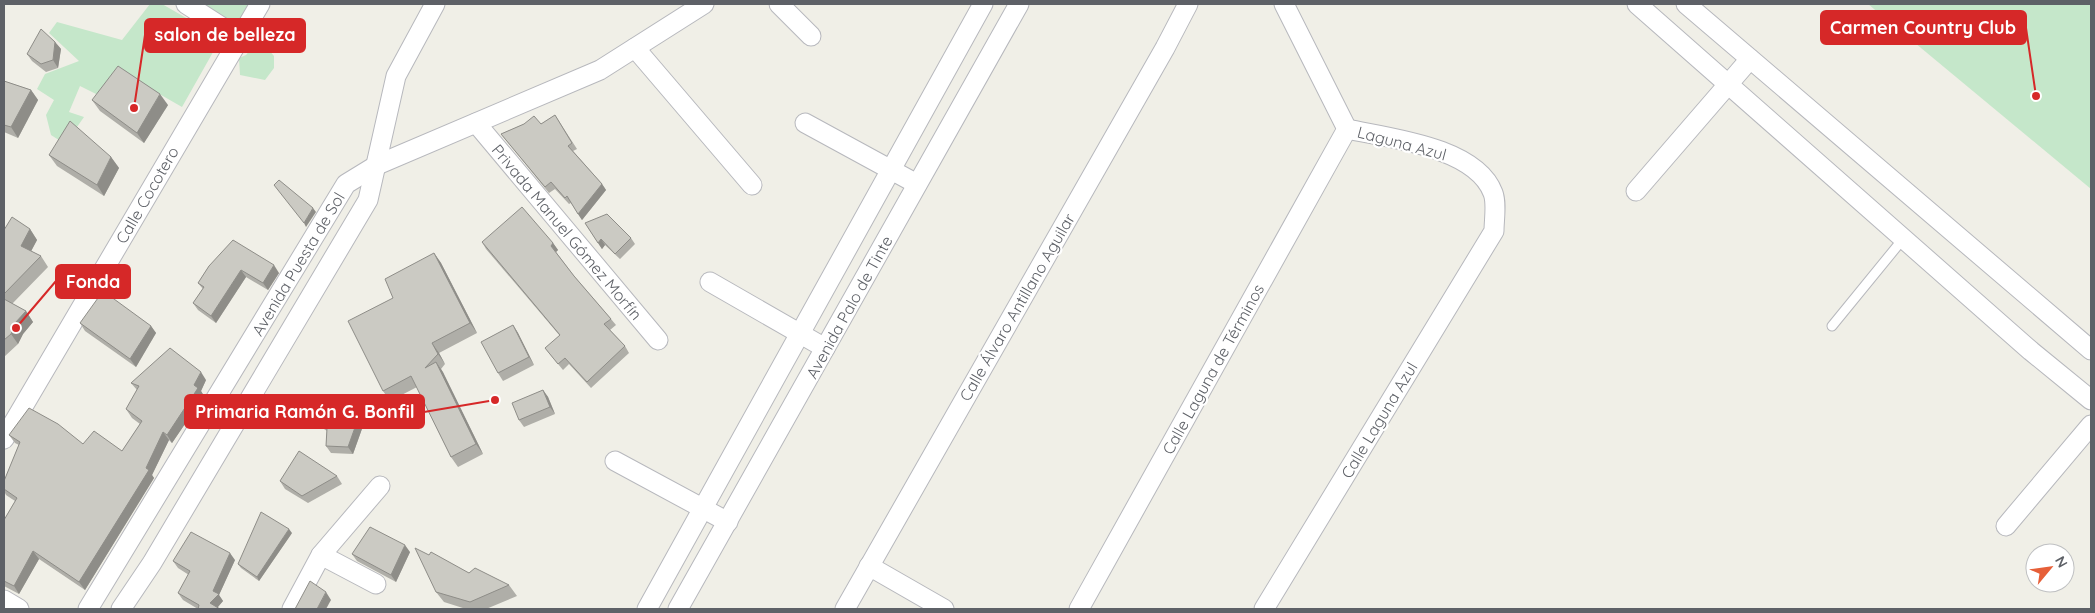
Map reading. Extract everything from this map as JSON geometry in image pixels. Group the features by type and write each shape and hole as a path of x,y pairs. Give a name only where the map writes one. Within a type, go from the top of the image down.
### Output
{"street":[{"path":"186,4 239,38"},
{"name":"Calle Cocotero","path":"4,440 260,4"},
{"path":"377,165 396,76 435,4"},
{"path":"377,165 600,70 704,4"},
{"path":"779,4 811,36"},
{"name":"Avenida Palo de Tinte","path":"646,609 983,4"},
{"path":"994,4 1016,9"},
{"name":"Calle Álvaro Antillano Aguilar","path":"844,609 1165,48 1188,4"},
{"path":"1284,4 1347,128"},
{"path":"1637,4 2031,351 2091,400"},
{"path":"1686,4 2091,350"},
{"name":"Avenida Palo de Tinte","path":"678,609 1016,9"},
{"path":"635,48 752,185"},
{"path":"1636,191 1750,59"},
{"name":"Privada Manuel Gómez Morfín","path":"476,123 658,340"},
{"path":"805,123 917,184"},
{"name":"Laguna Azul","path":"1347,128 1421,145 1460,159 1483,175 1493,194 1494,231"},
{"name":"Calle Laguna de Términos","path":"1079,609 1347,128"},
{"name":"Avenida Puesta de Sol","path":"88,609 346,184 377,165"},
{"name":"Avenida Puesta de Sol","path":"127,607 368,200 377,165"},
{"name":"Calle Laguna Azul","path":"1264,609 1494,231"},
{"path":"710,282 799,335 825,348"},
{"path":"286,284 309,299"},
{"path":"2006,526 2091,425"},
{"path":"200,427 225,440"},
{"path":"615,461 728,522"},
{"path":"292,609 321,555 380,486"},
{"path":"126,547 152,563"},
{"path":"321,555 376,584"},
{"path":"869,566 944,609"},
{"path":"4,600 19,609"}],"lane":[{"path":"1832,326 1903,238"}],"green space":[{"path":"150,4 162,4 221,38 182,107 121,72 100,96 80,86 69,112 84,117 65,144 51,135 46,115 54,100 37,89 45,74 79,61 49,33 57,22 122,40"},
{"path":"187,4 258,4 239,37"},
{"path":"1868,4 2091,4 2091,189"},
{"path":"255,34 274,56 274,68 265,80 240,75 239,58 246,55 252,48 251,41"}],"building":[{"path":"41,29 55,42 53,60 41,64 27,54"},
{"path":"118,66 160,94 137,133 92,100"},
{"path":"4,81 31,90 11,127 4,125"},
{"path":"555,115 572,143 568,146 602,184 578,214 567,196 565,198 551,182 545,187 501,134 524,124 534,116 541,124"},
{"path":"70,121 111,157 97,185 49,155"},
{"path":"279,180 313,208 304,223 274,185"},
{"path":"522,207 553,243 551,246 574,276 611,319 604,324 625,346 587,382 565,358 558,364 545,348 560,335 482,242"},
{"path":"607,214 631,238 615,254 601,239 598,243 585,223"},
{"path":"12,217 30,229 21,246 41,256 4,294 4,230"},
{"path":"233,240 274,265 263,283 241,270 211,316 193,303 204,287 198,283 209,266"},
{"path":"434,253 470,323 432,343 438,354 425,368 436,362 476,444 451,457 411,376 383,391 348,321 393,298 385,279"},
{"path":"103,291 151,326 130,359 80,323"},
{"path":"4,299 26,311 15,323 11,334 4,340"},
{"path":"513,325 529,357 498,373 481,342"},
{"path":"170,348 201,372 194,385 198,388 167,435 163,432 146,468 149,470 79,582 33,551 14,586 4,581 4,520 17,498 4,489 4,481 20,442 9,435 29,408 58,424 83,444 94,431 122,451 142,421 126,409 139,386 131,383"},
{"path":"543,390 550,407 519,420 512,403"},
{"path":"323,400 343,414 346,411 358,419 348,447 326,446 327,428 311,417"},
{"path":"299,451 337,476 302,496 280,481"},
{"path":"261,512 289,529 257,577 238,564"},
{"path":"370,527 405,545 391,575 352,554"},
{"path":"191,532 230,553 213,591 219,594 210,603 220,609 198,609 199,605 178,593 190,571 173,561"},
{"path":"415,548 429,555 431,552 469,573 475,568 509,585 470,602 436,592"},
{"path":"310,581 326,592 317,609 295,609"}],"place":[{"name":"Carmen Country Club","path":"2036,96"},
{"name":"salon de belleza","path":"134,108"},
{"name":"Fonda","path":"16,328"},
{"name":"Primaria Ramón G. Bonfil","path":"495,400"}]}
